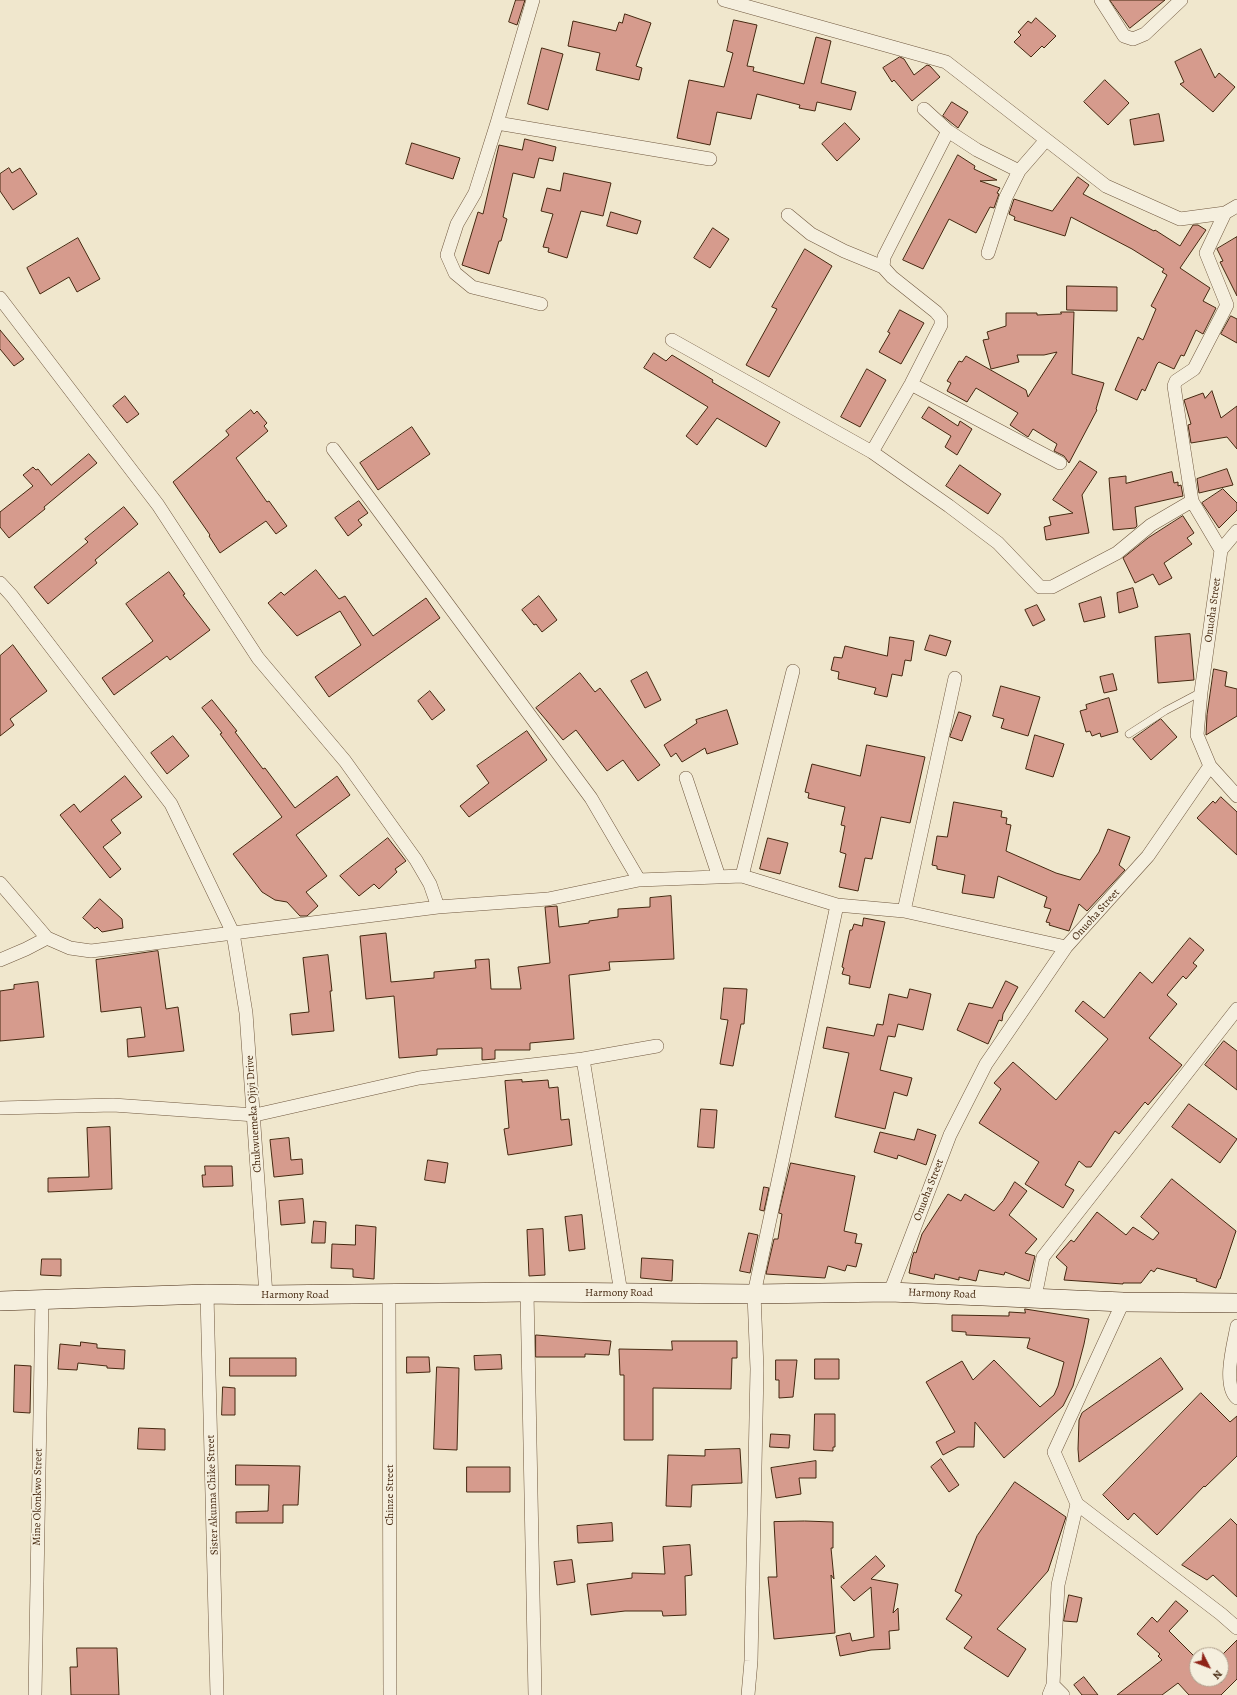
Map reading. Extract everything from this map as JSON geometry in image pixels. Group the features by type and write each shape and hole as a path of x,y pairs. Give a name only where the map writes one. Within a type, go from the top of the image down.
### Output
{"main road":[{"name":"Harmony Road","path":"0,1301 207,1294 266,1296 527,1292 754,1294 890,1292 1035,1297 1123,1302 1237,1303"}],"street":[{"path":"533,0 475,193 457,224 448,256 455,273 472,287 541,304"},
{"path":"724,0 946,62 1106,186 1160,211 1180,219 1225,213 1237,206"},
{"path":"1101,0 1124,36 1133,39 1145,34 1181,0"},
{"path":"924,109 948,131 977,150 1019,171"},
{"path":"497,123 710,159"},
{"path":"883,267 884,257 948,131"},
{"path":"988,253 1006,197 1019,171 1046,140"},
{"path":"1225,213 1206,253 1227,305 1194,369 1176,381 1174,386 1192,501 1221,550 1237,531"},
{"path":"788,215 811,234 844,251 883,267 892,277 936,312 941,318 940,325 911,384 872,452"},
{"path":"0,298 158,505 258,658 345,761 416,860 430,884 438,907"},
{"path":"672,340 872,452 998,543 1040,587 1052,587 1117,553 1151,525 1192,501"},
{"path":"911,384 1060,464"},
{"path":"333,449 591,798 639,880"},
{"name":"Onuoha Street","path":"890,1292 950,1135 986,1064 1066,947 1148,856 1210,766 1197,735 1201,692 1221,550"},
{"name":"Chukwuemeka Ojiyi Drive","path":"0,582 171,804 233,933 246,1013 266,1296"},
{"path":"742,876 793,671"},
{"path":"904,911 956,678"},
{"path":"1210,766 1237,796"},
{"path":"686,778 719,877"},
{"path":"0,883 47,938 70,948 91,951 438,907 548,899 639,880 742,876 837,905 904,911 1066,947"},
{"path":"748,1695 751,1660 757,1377 754,1294 837,905"},
{"path":"0,960 47,938"},
{"path":"1035,1297 1043,1257 1237,1009"},
{"path":"0,1108 113,1105 254,1115 419,1078 584,1059 657,1046"},
{"path":"584,1059 622,1293"},
{"path":"527,1292 535,1695"},
{"name":"Sister Akunna Chike Street","path":"207,1294 217,1695"},
{"name":"Chinze Street","path":"389,1295 390,1695"},
{"name":"Mine Okonkwo Street","path":"35,1695 42,1300"},
{"path":"1123,1302 1054,1452 1077,1504 1221,1614 1237,1628"},
{"path":"1237,1326 1229,1376 1234,1396 1237,1398"},
{"path":"1064,1695 1051,1690 1058,1585 1077,1504"}],"lane":[{"path":"1129,734 1165,711 1201,692"}],"building":[{"path":"516,0 525,0 517,25 509,22"},
{"path":"1110,0 1165,0 1130,28"},
{"path":"625,14 651,23 636,66 642,68 639,80 596,70 600,53 568,46 573,21 616,31 619,22 622,23"},
{"path":"1036,18 1056,36 1044,48 1042,46 1031,57 1014,42 1021,35 1018,32 1028,21 1031,23"},
{"path":"734,20 757,25 747,66 754,67 753,71 804,84 816,37 831,41 821,83 856,92 851,110 817,102 815,111 799,108 800,105 757,94 751,119 717,112 710,145 677,138 689,80 724,87 733,53 727,51"},
{"path":"542,48 563,54 548,110 528,104"},
{"path":"1201,49 1215,78 1219,73 1235,87 1213,112 1180,84 1184,82 1175,62"},
{"path":"900,57 904,59 914,75 927,65 930,66 940,77 912,101 894,80 892,82 883,68"},
{"path":"1105,80 1129,103 1108,125 1084,102"},
{"path":"952,102 968,112 958,128 943,116"},
{"path":"1159,114 1164,141 1134,145 1130,120"},
{"path":"845,123 860,139 837,161 822,144"},
{"path":"525,139 556,147 553,161 539,158 534,178 513,173 503,217 507,219 489,274 462,265 478,212 483,214 499,145 522,150"},
{"path":"412,143 460,158 453,179 406,164"},
{"path":"958,155 975,166 974,169 997,180 980,181 1000,188 997,193 999,194 994,208 990,207 976,233 949,219 923,269 903,260"},
{"path":"9,168 12,173 20,168 37,194 13,210 0,191 0,174"},
{"path":"564,173 611,183 603,216 581,211 567,258 548,252 549,248 543,247 553,214 541,211 547,188 560,191"},
{"path":"1078,177 1089,185 1083,194 1154,231 1155,230 1180,246 1193,225 1198,225 1206,230 1180,268 1210,288 1203,301 1216,308 1203,334 1196,330 1184,356 1181,355 1174,369 1159,362 1157,364 1145,391 1142,389 1137,400 1115,390 1138,337 1143,340 1156,309 1151,306 1167,275 1162,272 1164,269 1132,249 1071,217 1065,236 1014,220 1015,217 1009,214 1014,199 1052,211"},
{"path":"611,212 641,221 637,234 607,226"},
{"path":"713,228 729,239 710,268 694,258"},
{"path":"1237,237 1237,296 1220,262 1223,261 1217,249"},
{"path":"78,238 100,279 77,292 69,277 40,294 27,268"},
{"path":"805,249 832,266 769,377 746,365 777,309 772,307"},
{"path":"1067,286 1117,287 1117,311 1067,310"},
{"path":"900,310 924,323 901,364 879,352 890,333 888,332"},
{"path":"1061,312 1074,312 1072,374 1104,383 1096,409 1097,410 1069,463 1064,456 1054,451 1057,444 1033,429 1028,437 1010,425 1018,413 976,388 967,402 947,391 951,383 947,381 959,361 962,362 966,356 1026,390 1028,397 1057,352 1044,355 1017,355 1019,362 991,369 983,340 989,339 987,332 1006,326 1006,313 1037,313 1037,315 1061,314"},
{"path":"1231,316 1237,319 1237,343 1221,334"},
{"path":"0,330 24,359 14,366 0,349"},
{"path":"654,353 666,361 672,355 713,380 712,382 780,422 766,447 717,418 697,445 686,436 708,407 644,368"},
{"path":"867,369 886,380 860,427 841,417"},
{"path":"1212,391 1221,418 1237,406 1237,449 1227,437 1191,443 1188,425 1191,424 1184,400 1203,393 1205,398"},
{"path":"125,396 139,414 127,423 113,406"},
{"path":"929,407 958,426 960,421 972,429 957,455 945,447 951,436 922,418"},
{"path":"251,410 254,414 257,411 267,423 264,426 268,431 236,458 267,502 269,501 287,526 276,534 266,521 220,553 209,536 210,535 173,482 229,435 226,431"},
{"path":"412,427 430,454 378,490 360,463"},
{"path":"89,454 97,463 44,507 45,509 9,538 0,527 0,512 33,486 23,475 33,467 36,470 38,469 51,485"},
{"path":"1080,461 1097,472 1082,495 1089,533 1046,540 1044,527 1051,525 1049,517 1073,513 1053,500"},
{"path":"960,465 1001,494 988,514 946,486"},
{"path":"1227,469 1233,485 1199,493 1197,479"},
{"path":"1172,472 1174,483 1178,482 1178,486 1181,485 1183,496 1135,507 1137,526 1135,528 1113,530 1109,478 1126,476 1126,483"},
{"path":"1223,489 1237,503 1237,510 1219,528 1202,503"},
{"path":"359,501 368,513 358,520 362,525 348,536 335,518"},
{"path":"124,507 138,524 95,560 97,563 48,604 34,587 88,542 85,539"},
{"path":"1183,516 1194,533 1187,538 1192,544 1164,563 1172,578 1159,585 1153,574 1135,583 1123,558 1148,538"},
{"path":"316,570 339,599 345,596 373,636 426,598 440,618 329,697 315,677 361,645 340,611 297,636 268,603 281,592 284,595"},
{"path":"169,572 185,594 183,595 210,630 170,660 167,656 114,695 102,678 153,641 126,604"},
{"path":"1133,588 1138,607 1119,613 1117,593"},
{"path":"539,596 557,620 542,632 536,624 534,625 522,610"},
{"path":"1101,597 1105,617 1084,622 1079,604"},
{"path":"1037,605 1045,620 1033,626 1025,610"},
{"path":"1190,634 1194,680 1158,683 1155,637"},
{"path":"930,635 951,641 946,656 925,650"},
{"path":"890,637 914,641 911,661 905,660 902,676 892,674 887,697 874,694 876,688 838,679 839,672 831,670 834,657 842,658 845,646 887,656"},
{"path":"13,645 47,691 10,719 14,725 0,736 0,656"},
{"path":"1214,669 1227,672 1225,686 1237,689 1237,716 1206,735 1207,715"},
{"path":"647,672 661,700 645,708 631,681"},
{"path":"580,673 595,692 600,688 660,765 638,781 623,760 607,771 576,730 563,740 536,708"},
{"path":"1113,674 1117,690 1104,693 1100,677"},
{"path":"1001,686 1040,697 1028,736 1001,728 1004,719 993,716"},
{"path":"430,691 445,710 432,720 418,701"},
{"path":"1109,698 1118,732 1101,737 1100,733 1092,736 1090,731 1086,732 1080,711 1087,709 1086,705"},
{"path":"212,700 237,731 235,732 263,769 265,768 295,808 337,776 350,795 296,835 327,876 306,892 318,906 307,916 300,916 287,902 275,900 262,892 233,854 282,817 220,734 222,733 202,708"},
{"path":"727,710 738,744 707,754 705,748 682,762 676,753 671,757 664,745 697,723 696,720"},
{"path":"959,712 971,716 962,741 950,737"},
{"path":"1161,719 1177,737 1151,760 1133,739"},
{"path":"527,731 547,760 469,817 460,806 489,783 477,766"},
{"path":"1035,735 1064,744 1053,777 1026,769"},
{"path":"173,736 189,756 167,774 151,753"},
{"path":"867,745 925,757 910,823 881,817 872,859 865,858 858,891 839,887 846,854 840,852 845,826 841,825 845,807 808,798 809,793 805,792 812,764 860,776"},
{"path":"125,776 142,797 111,820 121,833 103,847 121,869 110,878 60,815 74,804 80,812"},
{"path":"1221,797 1237,812 1237,855 1197,818 1213,801 1215,803"},
{"path":"954,802 1002,811 1001,817 1007,818 1006,824 1011,825 1006,851 1056,873 1080,880 1099,852 1108,829 1130,837 1119,865 1125,870 1087,911 1079,904 1069,931 1049,925 1050,923 1046,922 1051,909 1044,907 1047,897 998,876 994,898 962,893 965,875 937,869 937,866 932,865 937,836 947,837"},
{"path":"388,838 406,861 395,869 397,872 379,889 374,884 359,896 340,876"},
{"path":"768,838 788,843 780,874 760,869"},
{"path":"671,896 674,959 609,962 610,970 569,975 574,1039 530,1043 530,1050 495,1050 495,1059 482,1060 482,1048 437,1049 437,1055 399,1058 394,996 366,999 360,936 386,933 391,982 434,978 434,972 476,968 475,960 489,959 491,989 521,989 518,967 550,963 545,907 557,906 559,927 618,917 618,909 650,907 650,898"},
{"path":"100,899 122,919 123,928 102,932 97,927 95,929 83,918"},
{"path":"864,918 885,922 870,988 849,984 850,976 842,974 844,968 842,967 850,930 852,930 854,924 862,926"},
{"path":"1190,938 1204,950 1193,963 1197,966 1186,979 1183,976 1167,995 1177,1004 1149,1038 1182,1065 1148,1105 1145,1102 1119,1134 1115,1131 1091,1167 1086,1167 1079,1161 1065,1185 1074,1190 1063,1208 1025,1184 1039,1162 979,1123 1001,1089 994,1083 1013,1062 1056,1100 1108,1039 1075,1011 1083,1001 1104,1018 1140,972 1152,983"},
{"path":"158,951 166,1009 178,1007 184,1051 128,1057 127,1039 145,1037 141,1007 101,1012 96,960"},
{"path":"328,955 334,1031 292,1035 290,1014 309,1012 303,958"},
{"path":"1006,981 1018,987 1003,1014 1002,1021 999,1020 988,1044 957,1030 969,1003 992,1008"},
{"path":"38,982 44,1037 0,1041 0,991 14,989 14,985"},
{"path":"724,988 747,989 744,1024 741,1024 733,1066 720,1064 728,1020 721,1019"},
{"path":"910,989 931,994 923,1030 898,1024 895,1037 888,1036 880,1070 912,1078 907,1096 894,1092 885,1129 835,1117 849,1053 823,1048 827,1027 874,1036 877,1024 883,1025 889,994 907,998"},
{"path":"1224,1041 1237,1051 1237,1090 1205,1065"},
{"path":"522,1080 522,1082 548,1080 549,1088 558,1087 561,1120 569,1119 572,1145 508,1155 504,1129 509,1128 505,1081"},
{"path":"1189,1104 1237,1139 1220,1163 1172,1127"},
{"path":"701,1109 717,1110 714,1148 698,1147"},
{"path":"110,1127 112,1189 48,1192 48,1178 89,1177 87,1128"},
{"path":"918,1129 936,1135 926,1165 898,1155 897,1159 874,1152 880,1132 914,1140"},
{"path":"289,1138 291,1160 302,1159 303,1174 274,1177 270,1140"},
{"path":"428,1160 448,1163 445,1183 425,1180"},
{"path":"791,1163 855,1176 844,1231 857,1234 855,1243 862,1244 856,1267 847,1265 845,1271 828,1266 825,1278 766,1274 774,1239 778,1239 782,1214 779,1213"},
{"path":"205,1166 232,1166 233,1186 203,1187 202,1175 205,1175"},
{"path":"1172,1179 1236,1231 1216,1288 1196,1281 1197,1279 1157,1268 1154,1272 1151,1270 1141,1283 1123,1284 1064,1280 1067,1267 1056,1257 1071,1240 1074,1242 1097,1212 1126,1235 1133,1227 1153,1240 1159,1233 1141,1217"},
{"path":"1015,1182 1027,1191 1009,1215 1037,1239 1025,1253 1035,1256 1029,1281 1005,1272 1004,1275 979,1270 976,1281 959,1277 959,1280 935,1274 934,1279 909,1273 914,1252 916,1253 922,1234 948,1194 961,1201 965,1194 994,1211 1003,1201"},
{"path":"764,1187 769,1188 764,1211 760,1210"},
{"path":"303,1199 305,1223 281,1225 279,1201"},
{"path":"582,1215 585,1249 569,1251 565,1217"},
{"path":"314,1221 326,1222 325,1243 312,1243"},
{"path":"356,1225 376,1227 374,1279 353,1277 353,1269 331,1268 332,1244 355,1245"},
{"path":"543,1229 545,1275 529,1276 527,1230"},
{"path":"749,1233 758,1235 750,1273 740,1271"},
{"path":"642,1258 673,1260 672,1281 641,1278"},
{"path":"42,1259 61,1259 61,1276 41,1275"},
{"path":"1025,1309 1089,1319 1073,1386 1063,1406 1004,1458 975,1422 974,1447 958,1447 943,1455 936,1442 955,1432 926,1382 962,1361 973,1380 994,1360 1040,1407 1054,1395 1058,1386 1064,1362 1027,1348 1030,1338 966,1335 966,1332 952,1331 952,1315 1009,1316 1009,1312 1025,1313"},
{"path":"536,1335 611,1341 609,1355 585,1354 585,1357 536,1357"},
{"path":"672,1341 737,1341 737,1358 732,1358 731,1389 653,1388 653,1440 624,1440 624,1375 620,1375 619,1349 672,1350"},
{"path":"81,1342 97,1344 97,1348 125,1350 124,1369 107,1368 107,1366 78,1363 77,1370 58,1369 60,1344 80,1346"},
{"path":"501,1355 502,1369 475,1370 474,1356"},
{"path":"407,1357 429,1357 430,1372 407,1373"},
{"path":"230,1358 296,1358 296,1376 230,1376"},
{"path":"1161,1358 1183,1389 1079,1462 1079,1420 1082,1413"},
{"path":"815,1359 839,1359 839,1379 815,1379"},
{"path":"776,1360 797,1360 793,1397 779,1398 779,1380 776,1380"},
{"path":"15,1365 31,1366 30,1413 14,1412"},
{"path":"437,1367 459,1368 457,1450 434,1449"},
{"path":"223,1387 235,1388 235,1415 222,1415"},
{"path":"1201,1393 1230,1422 1237,1416 1237,1456 1205,1487 1204,1486 1157,1535 1134,1513 1128,1520 1103,1495"},
{"path":"815,1414 835,1414 835,1447 833,1447 833,1451 814,1450"},
{"path":"139,1428 165,1429 165,1450 138,1449"},
{"path":"771,1434 790,1435 789,1448 770,1447"},
{"path":"740,1449 742,1483 692,1485 691,1507 666,1506 668,1455 705,1456 705,1450"},
{"path":"941,1459 959,1485 949,1492 931,1467"},
{"path":"816,1461 816,1478 799,1478 801,1494 776,1498 771,1468"},
{"path":"236,1465 300,1466 298,1505 283,1505 283,1523 236,1523 236,1512 268,1511 269,1485 236,1485"},
{"path":"467,1467 510,1467 510,1492 467,1492"},
{"path":"1015,1482 1066,1517 1048,1571 997,1629 1026,1649 1008,1677 964,1648 972,1637 946,1619 962,1595 955,1591 977,1536"},
{"path":"1231,1519 1237,1525 1237,1597 1213,1575 1207,1580 1182,1565"},
{"path":"774,1522 833,1522 833,1548 831,1548 834,1579 831,1575 835,1633 774,1639 768,1577 777,1577"},
{"path":"612,1523 613,1541 578,1543 577,1526"},
{"path":"690,1545 692,1575 685,1576 686,1615 663,1616 662,1611 625,1611 591,1615 587,1584 632,1578 632,1573 665,1574 663,1547"},
{"path":"876,1556 885,1566 871,1579 898,1584 893,1613 898,1608 899,1630 889,1631 890,1649 871,1650 840,1656 836,1636 850,1633 852,1641 874,1637 871,1587 854,1601 841,1587"},
{"path":"572,1560 575,1582 557,1585 554,1562"},
{"path":"1069,1595 1082,1598 1077,1622 1064,1621"},
{"path":"1176,1601 1188,1611 1169,1631 1189,1651 1189,1687 1229,1687 1221,1695 1189,1695 1178,1683 1162,1695 1117,1695 1162,1660 1158,1656 1160,1654 1137,1634 1152,1617 1157,1622"},
{"path":"1237,1640 1237,1679 1229,1687 1229,1648"},
{"path":"77,1648 117,1648 119,1695 71,1695 70,1667 77,1667"},
{"path":"1084,1677 1098,1695 1082,1695 1074,1685"}]}
